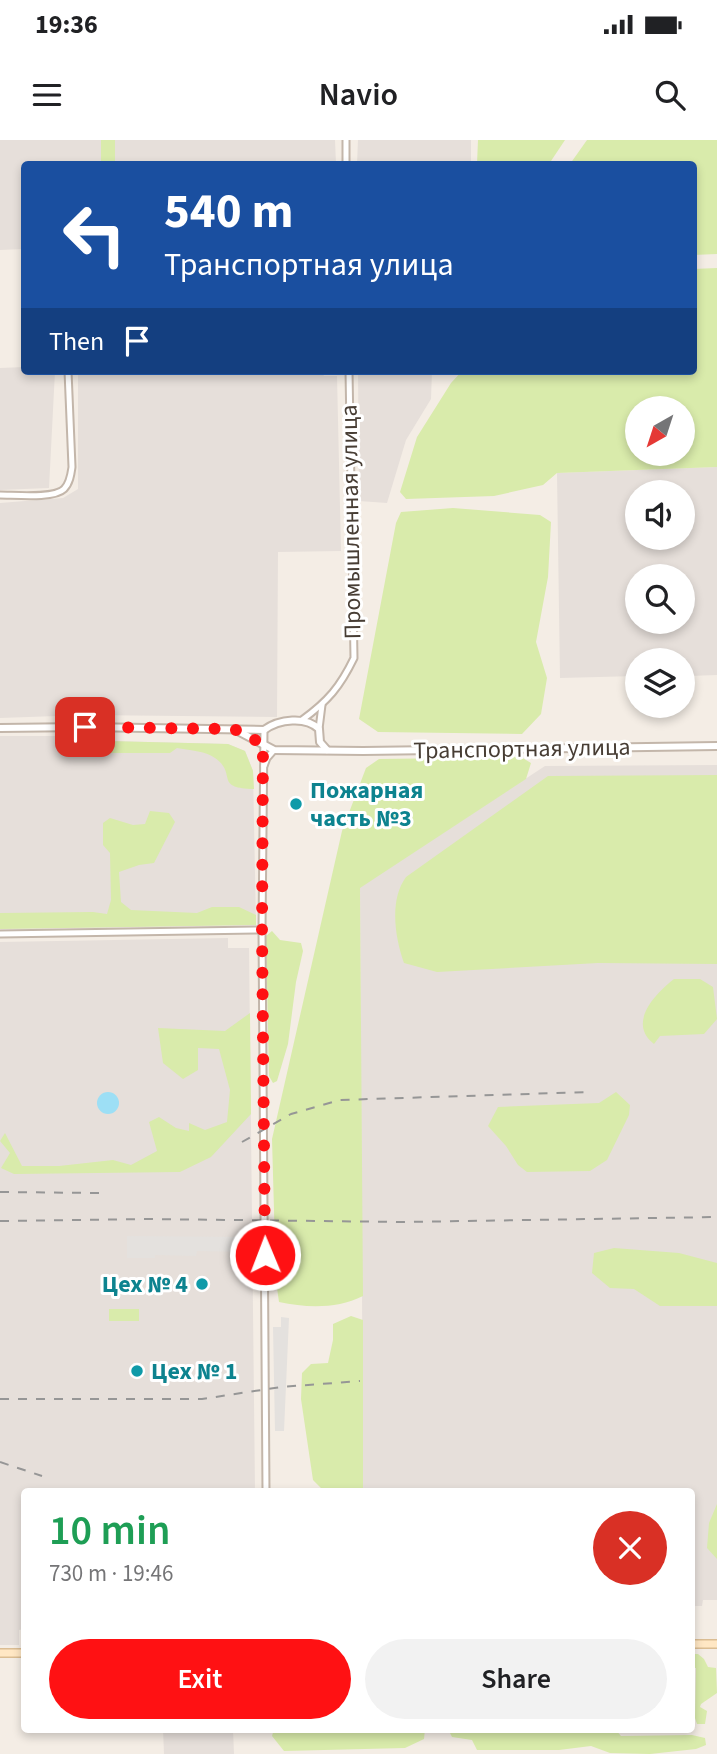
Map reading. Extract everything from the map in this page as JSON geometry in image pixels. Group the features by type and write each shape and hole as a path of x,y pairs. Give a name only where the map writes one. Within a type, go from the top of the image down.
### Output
{"main road":[{"path":"695,1644 717,1644"},
{"path":"0,1653 21,1653"}],"street":[{"path":"346,140 346,161"},
{"path":"0,495 52,494 63,490 70,479 72,467 68,375"},
{"name":"Промышленная улица","path":"302,720 322,705 340,685 354,658 349,375"},
{"path":"322,705 320,742 328,751"},
{"path":"0,728 264,730 270,725 302,720 312,722 319,729"},
{"path":"234,729 274,750 267,758 262,772"},
{"path":"264,730 262,930 266,1488"},
{"path":"311,751 320,742"},
{"name":"Транспортная улица","path":"274,750 717,746"},
{"path":"0,934 262,930"}],"shaded area":[{"path":"0,140 335,140 336,161 21,161 21,249 0,250"},
{"path":"358,140 471,140 471,161 357,161"},
{"path":"21,367 21,375 55,375 49,488 0,490 0,368"},
{"path":"78,375 337,376 341,551 278,552 277,717 85,715 0,718 0,503 63,498 78,489"},
{"path":"358,375 432,375 431,399 406,440 387,503 359,501"},
{"path":"717,467 717,675 695,676 695,648 625,648 625,676 560,678 557,473"},
{"path":"0,736 97,736 108,741 228,744 245,751 253,771 256,925 0,929"},
{"path":"717,765 717,1600 703,1600 702,1606 695,1606 695,1488 363,1488 360,887 545,766"},
{"path":"228,938 228,948 249,948 255,1488 21,1488 19,1645 0,1645 0,942"},
{"path":"127,1236 251,1237 251,1252 197,1251 196,1256 155,1255 155,1258 127,1258"},
{"path":"281,1317 289,1318 284,1431 275,1431 273,1327 281,1327"},
{"path":"163,1733 233,1733 234,1754 164,1754"}],"green space":[{"path":"101,140 115,140 115,161 101,161"},
{"path":"478,140 565,140 551,161 477,161"},
{"path":"587,140 717,140 717,254 697,255 697,161 572,161"},
{"path":"717,268 717,467 557,473 543,485 494,496 406,499 400,492 417,437 458,375 697,375 697,269"},
{"path":"453,508 540,515 551,522 548,577 536,642 547,678 541,714 522,734 378,732 359,719 396,523 401,512"},
{"path":"97,736 108,741 228,744 245,751 253,771 254,789 234,786 222,764 207,754 177,748 170,753 102,753 97,750"},
{"path":"521,757 531,763 526,779 360,888 363,1296 322,1306 279,1302 272,1139 342,831 366,768 379,759"},
{"path":"717,775 717,964 598,963 437,972 404,963 395,919 397,897 406,877 548,776"},
{"path":"150,811 169,813 175,822 154,863 119,872 121,902 131,910 197,913 212,907 239,907 256,915 256,925 0,929 0,913 107,914 111,900 110,853 103,845 103,823 110,818 133,825 145,824"},
{"path":"272,931 280,940 301,943 303,951 288,1044 277,1081 273,1083 269,1076 266,936"},
{"path":"674,979 700,979 713,987 717,1019 704,1034 660,1036 654,1044 646,1036 643,1018 652,1001"},
{"path":"250,1013 251,1114 211,1157 180,1172 14,1174 1,1168 10,1153 0,1141 5,1133 22,1166 59,1166 113,1160 131,1165 157,1151 149,1122 159,1117 176,1128 189,1131 189,1123 205,1130 227,1122 230,1090 219,1049 198,1048 198,1070 183,1079 163,1063 158,1028 225,1031"},
{"path":"616,1092 630,1105 629,1115 607,1160 590,1171 527,1172 518,1165 488,1126 498,1107 599,1103"},
{"path":"614,1248 679,1253 717,1263 717,1306 660,1306 634,1289 610,1288 592,1273 594,1253"},
{"path":"109,1309 139,1309 139,1321 109,1321"},
{"path":"351,1316 363,1320 363,1488 321,1488 313,1480 301,1399 302,1373 311,1364 328,1363 333,1324"},
{"path":"717,1504 717,1559 707,1548 709,1523"},
{"path":"695,1654 704,1659 708,1667 716,1668 717,1693 700,1707 707,1711 705,1724 697,1724 695,1718"},
{"path":"273,1733 425,1733 424,1739 405,1748 284,1751 272,1736"},
{"path":"450,1733 692,1735 705,1738 706,1745 696,1749 650,1754 610,1753 591,1746 559,1750 477,1750 472,1740 452,1737"}],"water":[{"path":"104,1092 112,1092 119,1099 119,1107 112,1114 104,1114 97,1107 97,1099"}],"railway":[{"path":"242,1142 291,1114 340,1100 588,1092"},
{"path":"0,1192 100,1193"},
{"path":"0,1221 147,1219 403,1222 717,1217"},
{"path":"0,1399 202,1399 281,1387 360,1381"},
{"path":"0,1462 42,1476"}],"place":[{"name":"Пожарная часть №3","path":"296,804"},
{"name":"Цех № 4","path":"202,1284"},
{"name":"Цех № 1","path":"137,1371"}],"route":[{"path":"85,727 234,729 263,744 265,1255"}]}
